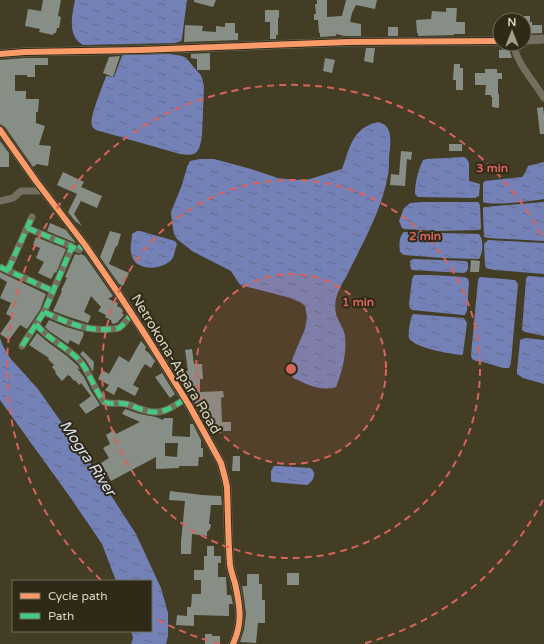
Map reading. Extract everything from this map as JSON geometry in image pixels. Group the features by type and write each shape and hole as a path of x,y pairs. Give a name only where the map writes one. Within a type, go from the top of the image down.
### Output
{"street":[{"path":"532,40 544,39"},
{"path":"0,54 348,42 492,41"},
{"path":"515,52 523,68 544,98"},
{"name":"Netrokona-Atpara Road","path":"0,130 43,191 83,243 132,314 185,400 221,463 225,478 231,566 240,611 237,635 233,644"},
{"path":"0,201 12,198 20,191 43,191"},
{"path":"8,270 32,217"},
{"path":"27,228 79,250 83,243"},
{"path":"22,346 44,312 72,248"},
{"path":"0,267 53,291"},
{"path":"44,312 76,325 102,330 119,328 132,314"},
{"path":"36,324 41,331 81,362 104,402 108,404 127,404 146,411 159,412 171,408 185,400"}],"water":[{"path":"75,0 187,0 181,41 175,43 83,45 78,41 73,31 72,18"},
{"path":"170,54 187,59 200,74 202,79 204,87 202,136 197,152 191,155 180,154 100,131 92,126 92,116 106,76 114,77 122,56"},
{"path":"379,122 388,128 390,136 389,170 385,188 372,224 348,274 340,287 335,303 336,314 345,336 345,356 340,375 336,387 324,389 319,388 293,378 290,369 293,357 305,329 307,317 305,306 300,302 287,297 240,285 231,271 192,251 177,239 174,234 171,212 190,161 214,159 278,178 295,180 310,179 342,169 353,140 363,128"},
{"path":"464,157 469,163 469,181 480,184 479,196 475,198 418,197 415,194 417,177 423,160"},
{"path":"544,162 544,199 504,203 483,202 483,183 485,181 522,177 528,166"},
{"path":"478,202 480,205 481,229 438,231 402,228 399,221 404,208 410,203"},
{"path":"544,202 544,241 484,237 484,207"},
{"path":"137,231 175,241 177,244 172,259 168,263 157,267 150,268 139,265 132,256 131,251 132,234"},
{"path":"404,232 479,234 482,243 481,253 479,259 404,255 400,252 400,239"},
{"path":"488,240 544,243 544,274 486,268 484,244"},
{"path":"413,259 466,261 468,263 468,269 464,273 412,270 410,267 410,261"},
{"path":"414,275 465,277 468,279 467,310 465,315 412,310 409,305 412,279"},
{"path":"528,276 544,277 544,336 522,330 526,279"},
{"path":"480,277 515,280 518,284 511,362 509,368 503,368 472,359 471,355 478,280"},
{"path":"413,314 464,318 467,323 463,354 433,350 412,342 409,335 410,322"},
{"path":"0,338 10,358 38,389 90,463 136,534 161,588 168,613 168,636 166,644 131,644 133,638 131,632 152,632 152,580 116,580 102,544 0,400"},
{"path":"526,338 544,340 544,384 523,378 517,374 520,341 521,339"},
{"path":"274,466 310,468 314,472 314,477 307,485 273,482 271,481 271,471"}],"building":[{"path":"43,0 61,0 58,16 61,17 59,28 57,28 56,33 53,35 39,32 40,29 25,26 28,9 41,11"},
{"path":"194,0 216,0 213,7 194,2"},
{"path":"317,0 327,0 327,17 342,16 346,0 377,0 375,9 356,5 352,13 350,22 361,24 361,36 344,36 336,34 336,36 320,37 318,20 314,20 314,14 316,14 315,4 317,4"},
{"path":"446,8 457,8 456,22 465,22 465,34 418,36 416,20 431,19 432,11 446,12"},
{"path":"265,10 279,10 278,35 276,35 276,39 270,39 270,22 265,22"},
{"path":"225,23 235,23 235,33 238,33 238,40 184,42 185,25 203,26 202,31 216,32 216,26 225,27"},
{"path":"532,25 542,25 542,33 532,34"},
{"path":"388,27 398,27 398,36 388,36"},
{"path":"366,48 375,48 373,63 364,61"},
{"path":"499,52 510,52 512,58 499,58"},
{"path":"210,53 210,70 197,70 197,59 191,58 191,54"},
{"path":"120,56 113,77 103,73 109,57"},
{"path":"48,58 48,65 35,65 35,77 15,75 15,91 26,91 26,99 39,99 38,112 36,112 36,123 45,126 39,145 51,146 48,166 37,164 33,167 5,127 0,124 0,60"},
{"path":"325,58 335,60 332,73 323,71"},
{"path":"454,64 460,64 460,68 463,68 463,90 456,90 456,80 453,80"},
{"path":"485,69 497,69 497,73 502,73 502,79 498,79 499,108 492,107 491,95 485,95 486,85 475,85 475,73 485,73"},
{"path":"543,107 544,134 540,134 537,108"},
{"path":"0,141 9,153 9,167 0,167"},
{"path":"449,144 462,144 462,151 449,151"},
{"path":"401,151 412,152 411,160 407,159 405,186 390,185 391,174 399,175"},
{"path":"63,172 84,182 81,187 102,196 97,208 81,201 74,214 82,226 75,221 68,212 77,194 57,185"},
{"path":"50,223 66,230 76,243 47,231"},
{"path":"110,231 121,234 109,264 129,273 123,286 119,284 100,257"},
{"path":"36,237 66,249 56,273 55,272 51,279 38,273 44,262 36,258 40,248 33,245"},
{"path":"75,254 85,256 113,296 108,299 118,303 117,306 123,311 122,313 124,315 117,323 113,324 111,322 112,321 105,317 106,315 98,311 101,307 91,296 84,312 91,316 88,323 53,311"},
{"path":"471,260 480,261 479,272 470,272"},
{"path":"0,272 46,294 40,310 27,329 20,325 9,340 0,334 12,317 6,314 11,303 0,298 7,282 0,278"},
{"path":"49,320 84,332 79,345 70,340 68,344 49,331 45,327"},
{"path":"37,333 77,365 80,369 77,368 100,405 86,414 79,405 91,396 81,383 79,385 70,376 68,375 62,381 55,373 56,372 52,367 54,365 48,359 49,358 29,345"},
{"path":"141,341 146,347 145,350 155,361 151,368 145,364 141,370 133,385 139,388 135,396 118,387 114,395 105,390 109,385 98,379 102,370 109,374 119,356 129,362"},
{"path":"192,349 194,364 202,364 203,379 200,379 200,392 223,391 224,397 221,398 222,422 231,422 231,431 219,431 219,428 209,428 205,422 205,405 196,405 191,397 190,383 185,386 185,378 179,378 176,373 176,371 188,371 185,350"},
{"path":"83,351 94,362 93,372 80,354"},
{"path":"162,373 175,394 170,398 155,377"},
{"path":"125,409 163,420 164,418 173,418 172,436 190,437 190,424 193,424 201,440 201,448 203,448 203,457 199,457 198,466 179,466 179,468 156,469 156,457 111,481 101,463 109,458 103,448 110,444 106,435 114,430 116,434 140,422 122,414","holes":["165,443 178,443 177,457 165,456"]},
{"path":"233,456 240,456 240,471 232,471"},
{"path":"170,491 221,496 222,505 211,505 209,524 211,524 210,529 207,532 207,536 192,534 191,554 181,554 185,501 169,500"},
{"path":"207,546 214,546 214,556 221,556 221,563 218,563 218,577 226,577 227,595 231,595 233,604 229,604 229,616 194,615 194,626 176,625 177,615 187,616 187,607 191,607 192,594 201,594 201,580 194,580 194,570 204,570 204,556 207,556"},
{"path":"287,573 299,573 299,585 287,585"},
{"path":"247,574 259,574 259,584 262,584 262,600 265,600 265,623 258,623 256,643 240,642 244,630 246,614 242,586 247,586"},
{"path":"205,634 220,636 220,644 205,644"}],"marked path":[{"path":"8,270 32,217"},
{"path":"27,228 72,247"},
{"path":"22,346 44,312 72,247 79,250 83,243"},
{"path":"0,267 53,291"},
{"path":"44,312 76,325 101,330 119,328 132,314"},
{"path":"36,324 46,335 81,362 104,402 123,403 150,412 161,412 185,399"}],"cycle path":[{"path":"0,54 348,42 492,41"},
{"path":"0,130 36,181 85,245 118,293 189,405 221,463 227,487 230,565 235,583 240,614 238,629 233,644"}],"water label":[{"name":"Mogra River","path":"88,458"}]}
